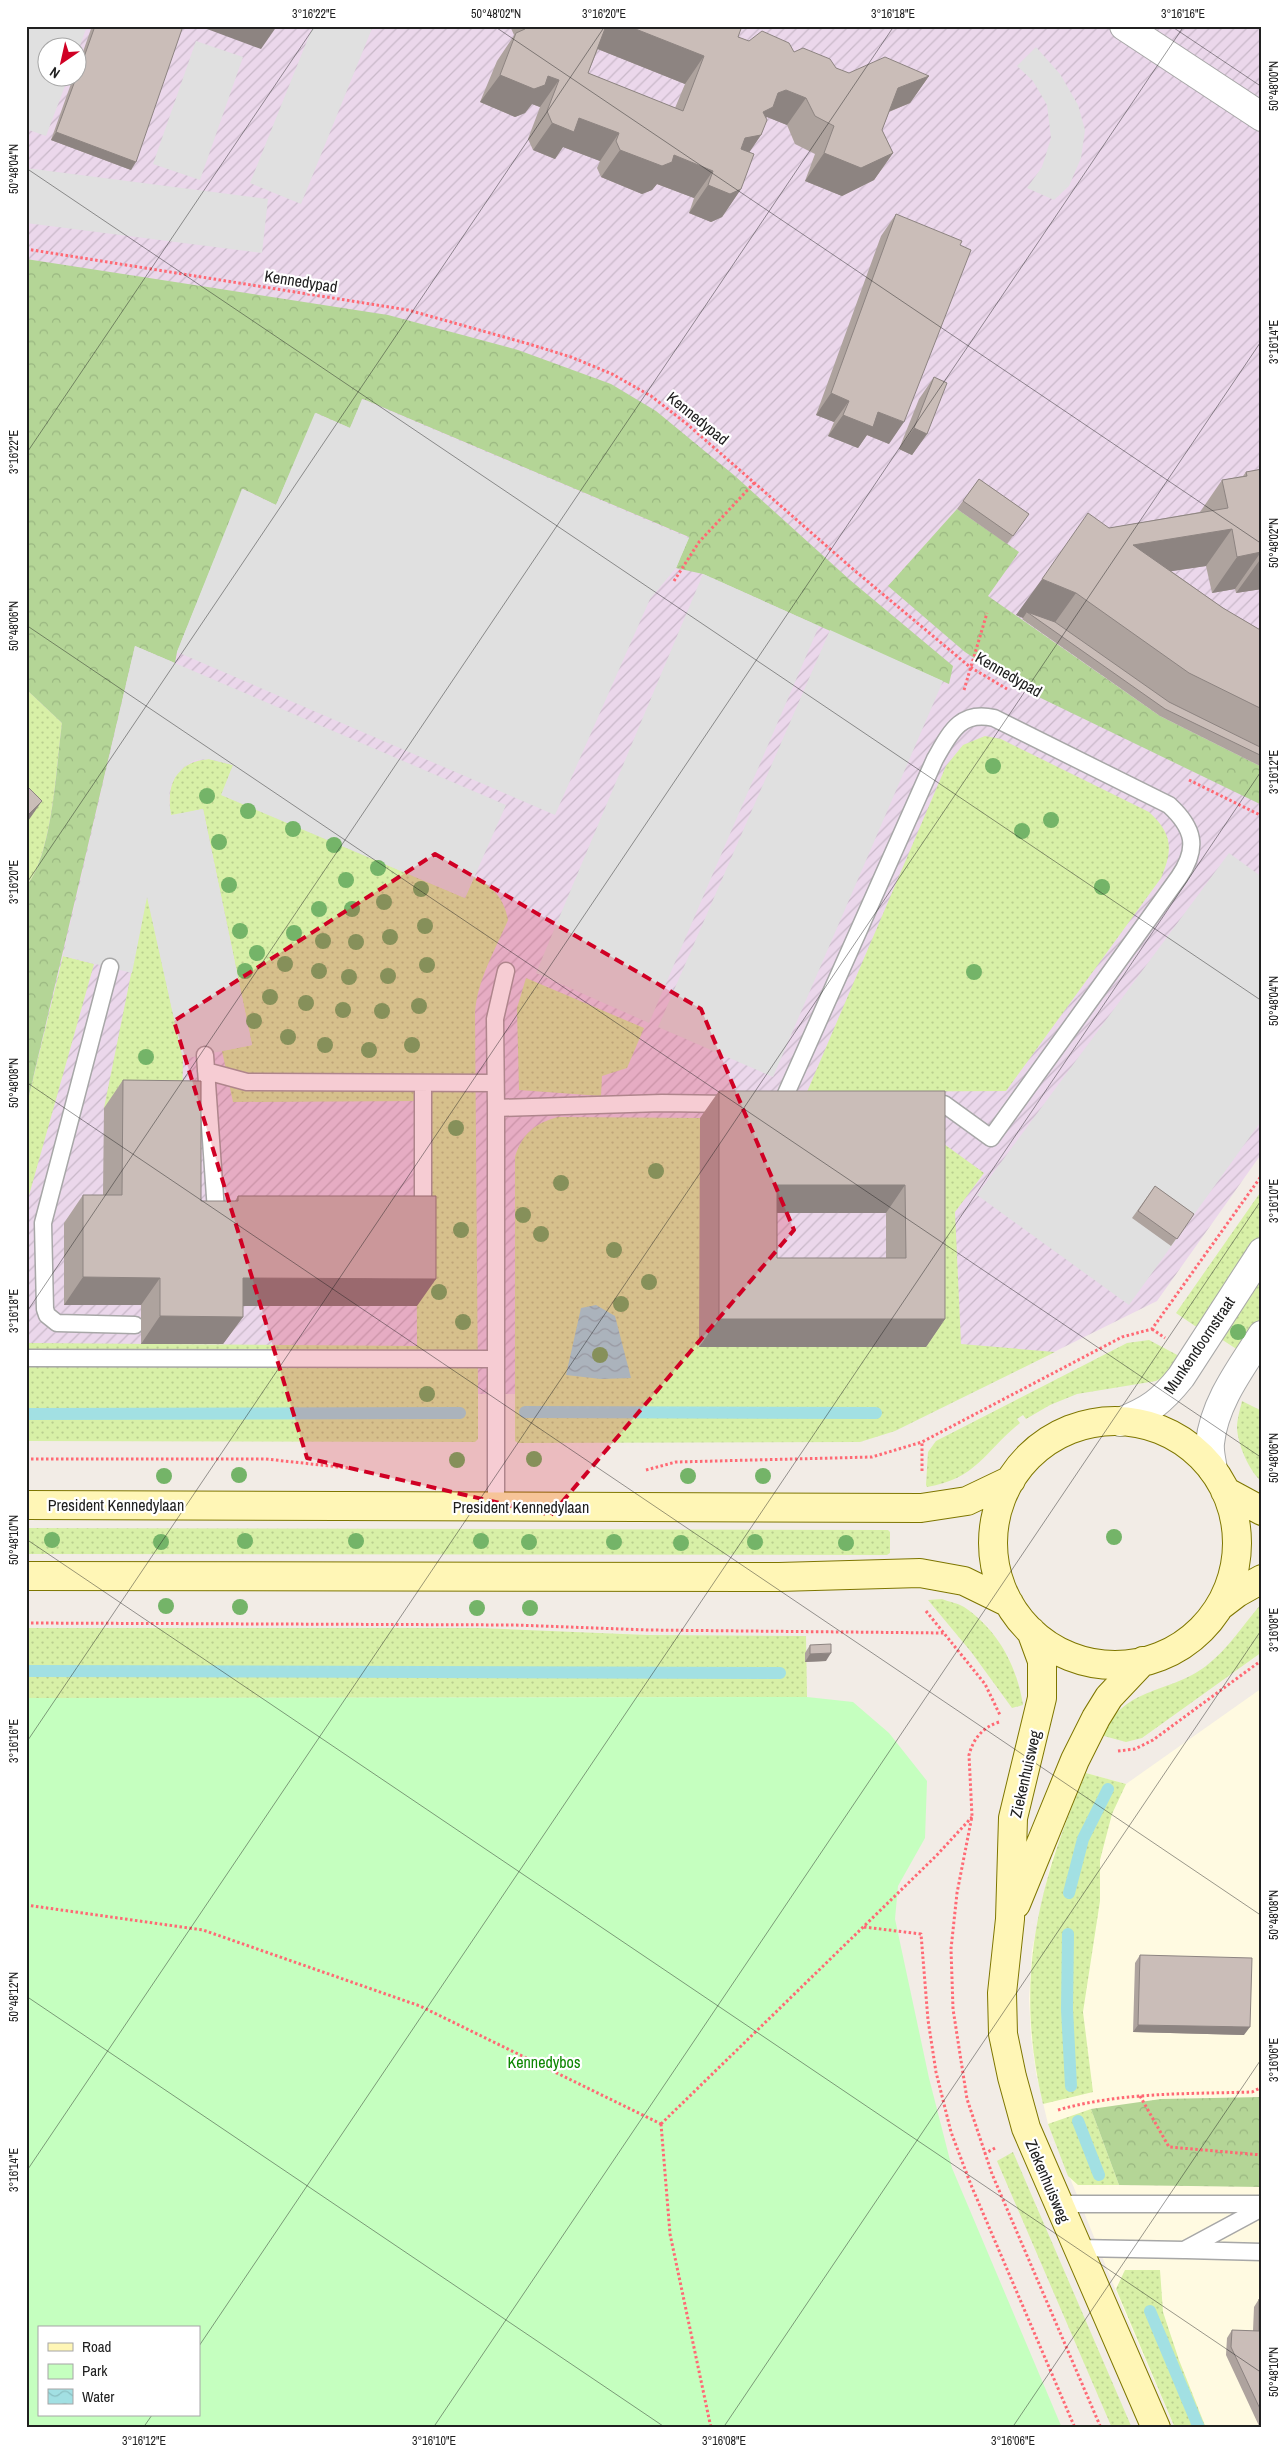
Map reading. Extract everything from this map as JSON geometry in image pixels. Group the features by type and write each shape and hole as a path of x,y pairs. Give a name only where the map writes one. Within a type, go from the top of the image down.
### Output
{"main road":[{"name":"President Kennedylaan","path":"1219,1480 1233,1514 1237,1550 1233,1574 1219,1607 1205,1626 1187,1642 1166,1654 1143,1661 1118,1665 1083,1660 1050,1646 1023,1623 1010,1603 996,1570 994,1535 1001,1501 1011,1480 1034,1452 1063,1433 1097,1423 1120,1422 1132,1422 1166,1433 1196,1452 1219,1480 1262,1511"},
{"name":"President Kennedylaan","path":"26,1505 921,1508 967,1501 1011,1480"},
{"path":"26,1576 779,1577 920,1573 964,1581 1010,1603"},
{"name":"President Kennedylaan","path":"1219,1607 1237,1593 1262,1579"},
{"name":"Ziekenhuisweg","path":"1031,1631 1042,1661 1042,1698 1013,1818 1010,1919 1002,1992 1003,2034 1012,2078 1026,2128 1057,2204 1156,2428"},
{"name":"Ziekenhuisweg","path":"1010,1919 1076,1760 1096,1718 1109,1697 1143,1661"}],"street":[{"path":"1124,26 1262,117"},
{"name":"Munkendoornstraat","path":"1120,1422 1147,1411 1167,1395 1181,1377 1262,1252"},
{"path":"1219,1480 1210,1444 1217,1416 1232,1383 1262,1335"}],"lane":[{"path":"781,1105 935,759 952,732 963,721 978,716 994,718 1169,805 1186,824 1191,834 1192,846 1185,868 991,1138 944,1104 906,1104"},
{"path":"110,967 43,1223 45,1309 47,1315 57,1323 134,1325"},
{"path":"496,1507 495,1019 506,971"},
{"path":"205,1055 216,1211"},
{"path":"206,1071 247,1082 495,1083"},
{"path":"423,1083 423,1231"},
{"path":"496,1108 662,1103 800,1105"},
{"path":"26,1358 496,1359"},
{"path":"1057,2204 1262,2204"},
{"path":"1184,2250 1262,2208"},
{"path":"1077,2248 1262,2252"}],"path":[{"name":"Kennedypad","path":"26,249 408,310 571,357 612,374 651,396 756,482 854,570 970,667 1016,694"},
{"path":"674,581 699,542 756,482"},
{"path":"970,667 987,613"},
{"path":"1182,777 1262,816"},
{"path":"922,1442 1122,1337 1152,1329 1262,1175"},
{"path":"26,1623 505,1624 648,1630 944,1632"},
{"path":"661,2124 936,1856 972,1816"},
{"path":"26,1905 203,1930 420,2006 661,2124"},
{"path":"864,1927 921,1934 928,2020 936,2072 950,2132 1075,2428"},
{"path":"1262,2087 1252,2092 1140,2096 1169,2147 1262,2155"},
{"path":"661,2124 670,2234 711,2428"}],"highlighted area":[{"path":"435,854 701,1009 794,1230 551,1515 307,1458 174,1021"}],"shaded area":[{"path":"26,26 1262,26 1262,1153 1157,1301 969,1394 26,1394"},
{"path":"26,26 87,26 83,38 38,38 38,88 64,88 46,136 26,129"},
{"path":"313,26 373,26 301,204 250,183"},
{"path":"196,41 243,57 200,180 153,164"},
{"path":"1036,47 1060,74 1078,105 1085,130 1081,158 1069,186 1054,200 1027,188 1042,167 1051,138 1047,105 1033,81 1017,66"},
{"path":"26,168 268,199 262,253 26,223"},
{"path":"362,399 689,538 676,568 650,599 555,815 177,652 242,489 276,505 315,413 350,428"},
{"path":"703,574 819,626 649,1023 536,973"},
{"path":"830,630 943,681 773,1077 658,1027"},
{"path":"135,646 506,805 465,898 221,795 233,765 209,759 195,760 184,767 175,777 170,788 171,815 203,809 252,1045 183,1059 147,897 132,973 63,956"},
{"path":"1229,853 1262,877 1262,1120 1129,1305 977,1195"},
{"path":"1262,1688 1262,2428 1175,2428 1127,2318 1048,2124 1036,2073 1031,2036 1029,1999 1032,1950 1051,1861 1086,1773 1126,1784"}],"green space":[{"path":"26,259 388,315 518,350 611,384 656,411 735,476 850,580 953,666 949,684 703,574 676,568 689,537 363,399 350,428 316,413 276,505 243,489 177,652 175,663 135,646 26,1108 26,887 35,872 48,832 62,723 26,689"},
{"path":"957,509 1019,552 988,596 1160,716 1262,767 1262,805 1018,687 965,652 888,586"},
{"path":"26,689 62,723 48,832 35,872 26,887"},
{"path":"985,736 1001,739 1149,812 1167,835 1168,859 1161,878 1006,1091 807,1092 946,766 963,745"},
{"path":"209,759 233,765 222,795 465,898 474,877 492,889 504,905 508,920 483,977 476,1001 475,1013 478,1439 475,1442 26,1441 26,1343 417,1346 416,1101 233,1102 222,1051 252,1045 203,809 171,816 170,805 170,794 175,777 188,765"},
{"path":"147,895 183,1059 182,1108 104,1108"},
{"path":"63,956 94,964 26,1206 26,1108"},
{"path":"526,978 644,1028 627,1068 602,1076 601,1096 519,1090 517,1008"},
{"path":"558,1117 700,1118 700,1347 926,1346 926,1131 984,1173 955,1212 961,1344 1055,1352 895,1431 860,1442 518,1443 515,1441 515,1157 521,1142 530,1131 550,1119"},
{"path":"1262,1190 1262,1236 1202,1326 1198,1328 1176,1313"},
{"path":"1262,1275 1262,1315 1241,1349 1238,1350 1221,1339"},
{"path":"1149,1340 1181,1357 1166,1375 1156,1381 1077,1394 1050,1405 1026,1419 1023,1415 1017,1419 1020,1423 969,1471 958,1478 927,1487 928,1452 936,1441 1127,1343"},
{"path":"1242,1401 1262,1411 1262,1482 1249,1465 1238,1435 1237,1425"},
{"path":"26,1528 888,1530 890,1532 890,1553 887,1555 26,1554"},
{"path":"942,1599 964,1607 976,1616 996,1638 1011,1663 1023,1705 1012,1708 972,1653 928,1600"},
{"path":"1262,1603 1262,1652 1142,1738 1126,1742 1104,1736 1103,1732 1113,1717 1125,1706 1150,1692 1178,1682 1206,1666 1229,1644"},
{"path":"26,1628 480,1628 647,1635 806,1636 807,1697 26,1698"},
{"name":"Kennedybos","path":"807,1697 853,1702 889,1733 927,1781 925,1838 898,1886 895,1919 929,2078 952,2168 1062,2428 26,2428 26,1698"},
{"path":"1086,1773 1126,1784 1112,1814 1100,1860 1100,1901 1083,2012 1093,2092 1043,2104 1035,2059 1031,2016 1031,1975 1035,1935 1043,1895 1055,1855"},
{"path":"1262,2097 1262,2187 1119,2185 1091,2109 1161,2099"},
{"path":"1091,2109 1119,2185 1078,2185 1068,2176 1048,2124"},
{"path":"1013,2152 1132,2428 1112,2428 997,2161"},
{"path":"1125,2270 1160,2270 1163,2312 1179,2360 1206,2428 1175,2428 1116,2289"}],"water":[{"path":"596,1305 615,1316 631,1378 601,1379 566,1375 581,1308"}],"building":[{"path":"95,26 183,26 136,162 56,132 72,88 88,88 88,46"},
{"path":"526,26 606,26 588,73 683,111 704,56 628,26 742,26 738,37 749,41 762,31 789,43 794,52 803,48 830,59 836,68 849,73 885,57 929,76 898,88 882,130 893,153 861,168 824,153 834,126 815,116 806,98 786,90 778,93 773,107 763,112 767,120 761,135 745,138 741,149 754,154 741,189 730,194 708,185 713,171 674,155 672,162 662,166 620,150 616,141 619,133 579,118 574,132 552,123 547,111 559,80 548,76 545,85 534,89 500,75 516,33 525,29"},
{"path":"896,214 962,241 960,245 971,250 904,422 878,412 873,427 843,415 849,401 831,393"},
{"path":"934,377 947,383 927,434 914,428"},
{"path":"1262,469 1262,556 1261,552 1237,557 1232,529 1133,545 1223,608 1262,631 1262,709 1189,673 1076,593 1042,579 1088,513 1109,528 1228,508 1222,480 1247,476 1246,472"},
{"path":"979,479 1029,514 1013,536 963,501"},
{"path":"1027,612 1055,622 1169,702 1262,748 1262,756 1165,709"},
{"path":"26,785 42,801 26,817"},
{"path":"123,1080 201,1081 201,1201 238,1201 238,1196 436,1196 436,1279 243,1278 243,1317 160,1316 160,1278 83,1277 83,1195 122,1195"},
{"path":"719,1091 945,1091 945,1319 719,1319","holes":["777,1185 905,1185 906,1258 777,1258"]},
{"path":"1155,1186 1194,1214 1177,1239 1138,1211"},
{"path":"831,1644 831,1653 810,1654 810,1645"},
{"path":"1140,1955 1252,1958 1250,2027 1138,2025"},
{"path":"1259,2299 1262,2299 1262,2413 1231,2347 1232,2330 1259,2331"}],"waterway":[{"path":"525,1412 876,1413"},
{"path":"26,1414 460,1413"},
{"path":"26,1671 780,1673"},
{"path":"1069,1893 1083,1839 1108,1789"},
{"path":"1068,1934 1067,2009 1071,2086"},
{"path":"1078,2121 1099,2175"},
{"path":"1150,2311 1199,2428"}]}
